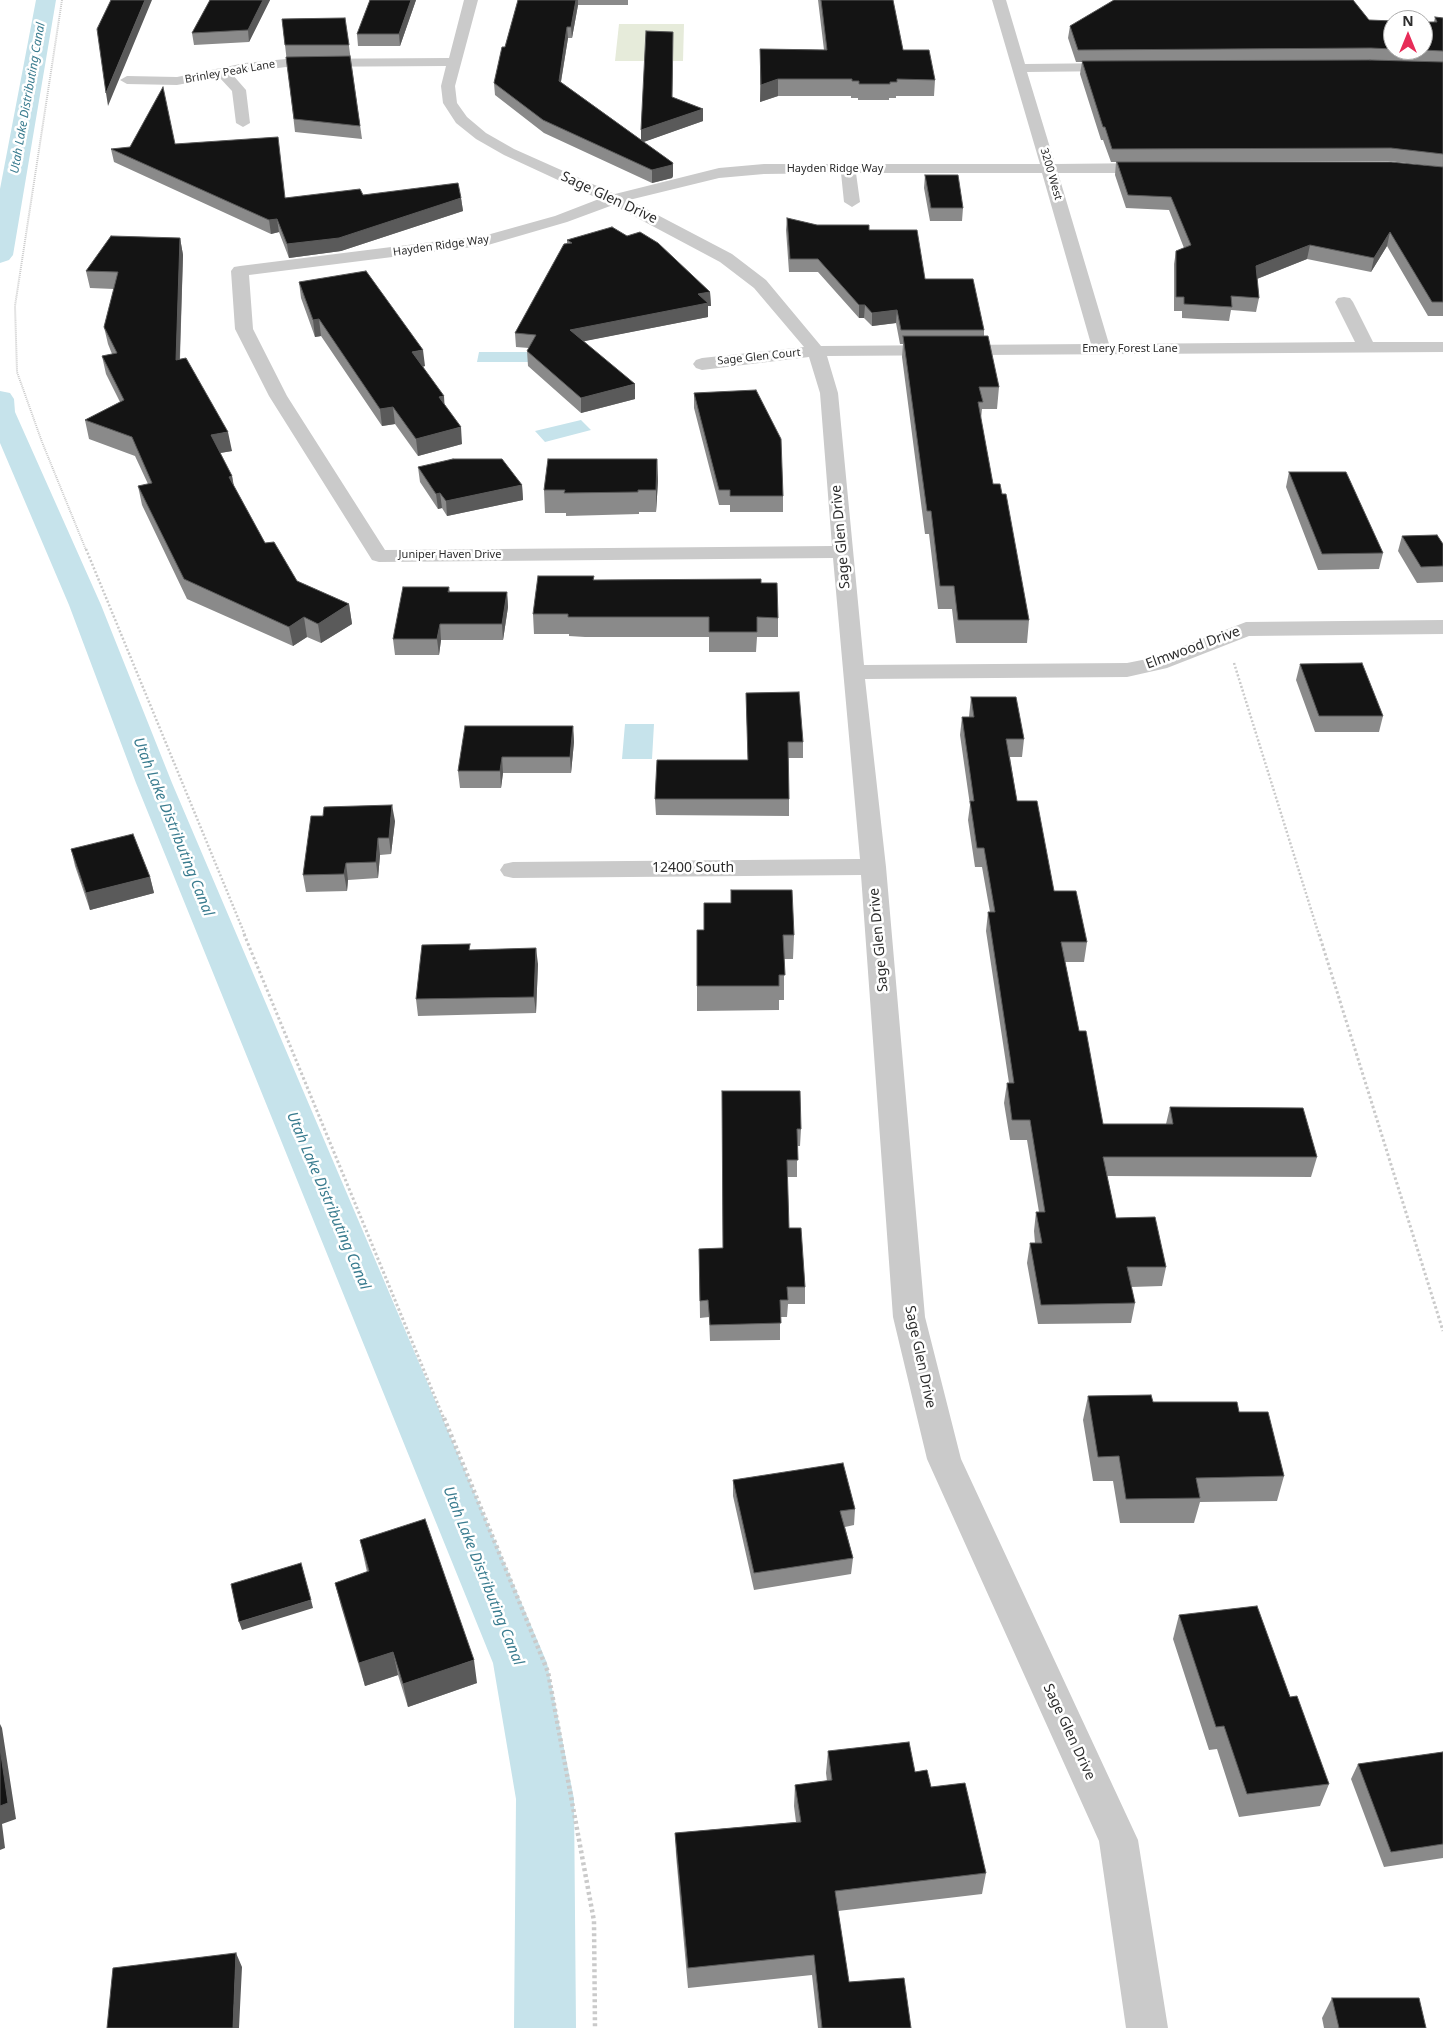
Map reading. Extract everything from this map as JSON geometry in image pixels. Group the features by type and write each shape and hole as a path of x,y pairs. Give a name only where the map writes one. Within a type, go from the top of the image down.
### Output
{"street":[{"name":"Sage Glen Drive","path":"471,0 448,86 450,103 461,120 470,128 509,152 614,199 726,258 760,284 800,328 816,351 829,393 853,672 873,867 909,1317 944,1460 1118,1840 1147,2028"},
{"name":"3200 West","path":"999,0 1102,349"},
{"name":"Brinley Peak Lane","path":"127,80 177,81 266,65 302,62 454,62"},
{"path":"1019,68 1133,67"},
{"path":"223,72 239,90 243,123"},
{"name":"Hayden Ridge Way","path":"240,271 488,240 561,219 614,199 719,173 764,169 1172,168"},
{"path":"848,169 852,202"},
{"name":"Juniper Haven Drive","path":"240,271 244,329 278,396 379,556 843,552"},
{"path":"1344,302 1367,347"},
{"name":"Emery Forest Lane","path":"816,351 1443,347"},
{"name":"Sage Glen Court","path":"702,364 816,351"},
{"name":"Elmwood Drive","path":"853,672 1091,672 1127,670 1159,663 1246,629 1443,627"},
{"name":"12400 South","path":"514,870 873,867"}],"path":[{"path":"62,0 15,306 17,372 49,460 548,1672 594,1921 595,2028"},
{"path":"1231,653 1443,1331"}],"green space":[{"path":"619,24 684,24 683,61 615,61"}],"water":[{"path":"479,352 530,352 529,362 477,362"},
{"path":"581,420 591,430 545,442 535,431"},
{"path":"625,724 654,724 652,759 622,759"}],"building":[{"path":"111,0 145,0 106,93 97,29"},
{"path":"210,0 263,0 248,30 192,33"},
{"path":"370,0 411,0 399,34 357,34"},
{"path":"518,0 576,0 571,27 567,27 559,81 673,163 672,165 652,170 543,120 494,83 502,47 505,47"},
{"path":"821,0 893,0 903,50 929,50 935,80 897,79 897,82 890,82 890,84 859,84 859,81 852,81 852,79 778,79 761,85 760,49 827,50"},
{"path":"1114,0 1353,0 1369,20 1383,21 1383,49 1078,50 1070,26"},
{"path":"1435,17 1443,18 1443,51 1433,50 1433,22 1437,22"},
{"path":"345,18 349,45 285,45 282,19"},
{"path":"646,31 673,32 672,97 703,109 641,130"},
{"path":"350,56 360,126 294,119 286,57"},
{"path":"1370,60 1443,62 1443,154 1391,148 1112,149 1082,61"},
{"path":"163,87 175,144 278,137 285,198 360,189 363,195 458,183 461,198 339,238 287,244 277,219 269,220 111,149 130,147"},
{"path":"1117,162 1391,162 1443,167 1443,302 1432,302 1390,232 1374,258 1310,245 1256,266 1259,298 1231,296 1232,307 1184,304 1184,297 1176,297 1176,251 1191,245 1171,197 1128,195"},
{"path":"925,175 958,175 963,208 931,208"},
{"path":"787,218 817,225 869,225 869,230 917,230 925,279 973,279 984,330 901,330 897,310 872,313 865,305 859,305 818,259 790,259"},
{"path":"612,227 627,236 640,232 658,243 710,292 698,294 708,303 570,330 635,384 581,398 527,351 536,335 515,333 564,244 572,243 567,240"},
{"path":"111,236 180,238 176,360 186,358 228,432 211,435 232,476 229,477 265,543 274,542 297,581 349,604 318,624 304,617 289,627 184,579 138,486 152,483 132,437 85,420 124,400 102,356 117,353 104,327 118,272 86,271"},
{"path":"366,271 423,350 412,352 444,396 439,397 461,427 416,439 393,407 380,409 319,319 313,320 299,282"},
{"path":"903,336 988,336 999,387 979,387 983,402 978,402 993,484 1000,484 1002,494 1006,494 1029,620 958,620 954,586 940,586 931,511 927,511"},
{"path":"756,390 781,439 783,496 730,496 730,490 719,490 694,393"},
{"path":"453,459 502,459 522,485 446,501 440,493 436,494 418,467"},
{"path":"548,459 657,459 656,490 564,493 565,490 544,490"},
{"path":"1289,472 1346,472 1383,553 1322,554"},
{"path":"1437,535 1443,544 1443,566 1421,567 1402,536"},
{"path":"538,576 594,576 593,580 761,579 761,583 777,583 778,618 757,617 757,632 709,632 709,617 568,617 568,614 533,614"},
{"path":"403,587 449,587 448,592 507,592 502,624 440,624 437,639 393,639"},
{"path":"1362,663 1383,716 1319,716 1300,664"},
{"path":"799,692 803,742 788,742 789,799 655,799 657,760 748,760 746,693"},
{"path":"971,697 1016,697 1024,739 1006,739 1017,801 1037,801 1054,891 1076,891 1087,942 1061,942 1079,1031 1086,1031 1103,1124 1173,1124 1170,1107 1303,1108 1317,1157 1103,1157 1116,1218 1155,1217 1166,1267 1127,1267 1135,1303 1041,1305 1030,1243 1042,1243 1036,1212 1045,1212 1030,1120 1012,1120 1007,1083 1014,1083 988,912 995,912 984,848 977,848 970,801 974,801 962,717 974,717"},
{"path":"465,726 573,726 570,757 502,757 500,771 458,771"},
{"path":"392,805 389,838 378,838 376,862 346,863 344,874 303,875 311,816 323,816 324,807"},
{"path":"133,834 150,877 86,893 71,849"},
{"path":"731,890 792,890 794,935 783,935 785,975 779,975 779,986 697,986 697,930 704,930 704,903 731,903"},
{"path":"470,944 469,950 536,948 534,997 416,999 422,945"},
{"path":"722,1091 800,1091 801,1129 797,1129 798,1160 787,1160 789,1228 801,1228 805,1287 787,1287 788,1300 780,1300 781,1323 710,1325 708,1300 700,1301 699,1249 723,1248"},
{"path":"1151,1395 1153,1402 1237,1402 1239,1412 1268,1412 1284,1476 1196,1478 1200,1498 1126,1499 1119,1456 1098,1457 1088,1396"},
{"path":"843,1463 855,1509 840,1511 853,1558 754,1573 733,1480"},
{"path":"425,1519 474,1660 403,1684 393,1652 359,1663 335,1583 369,1571 360,1540"},
{"path":"301,1563 311,1600 239,1622 231,1584"},
{"path":"1257,1606 1290,1697 1297,1696 1329,1784 1247,1794 1224,1726 1216,1727 1179,1615"},
{"path":"909,1742 915,1772 927,1770 931,1787 965,1783 986,1873 835,1891 849,1982 904,1978 911,2028 822,2028 814,1955 688,1968 675,1833 801,1822 795,1785 832,1780 828,1751"},
{"path":"0,1748 8,1803 0,1806"},
{"path":"1443,1752 1443,1844 1391,1852 1358,1764"},
{"path":"236,1953 233,2028 107,2028 113,1968"},
{"path":"1332,1998 1419,1998 1426,2028 1339,2028"}],"waterway":[{"name":"Utah Lake Distributing Canal","path":"0,255 46,0"},
{"name":"Utah Lake Distributing Canal","path":"0,399 1,412 85,605 154,783 520,1663 545,1799 545,2028"}]}
